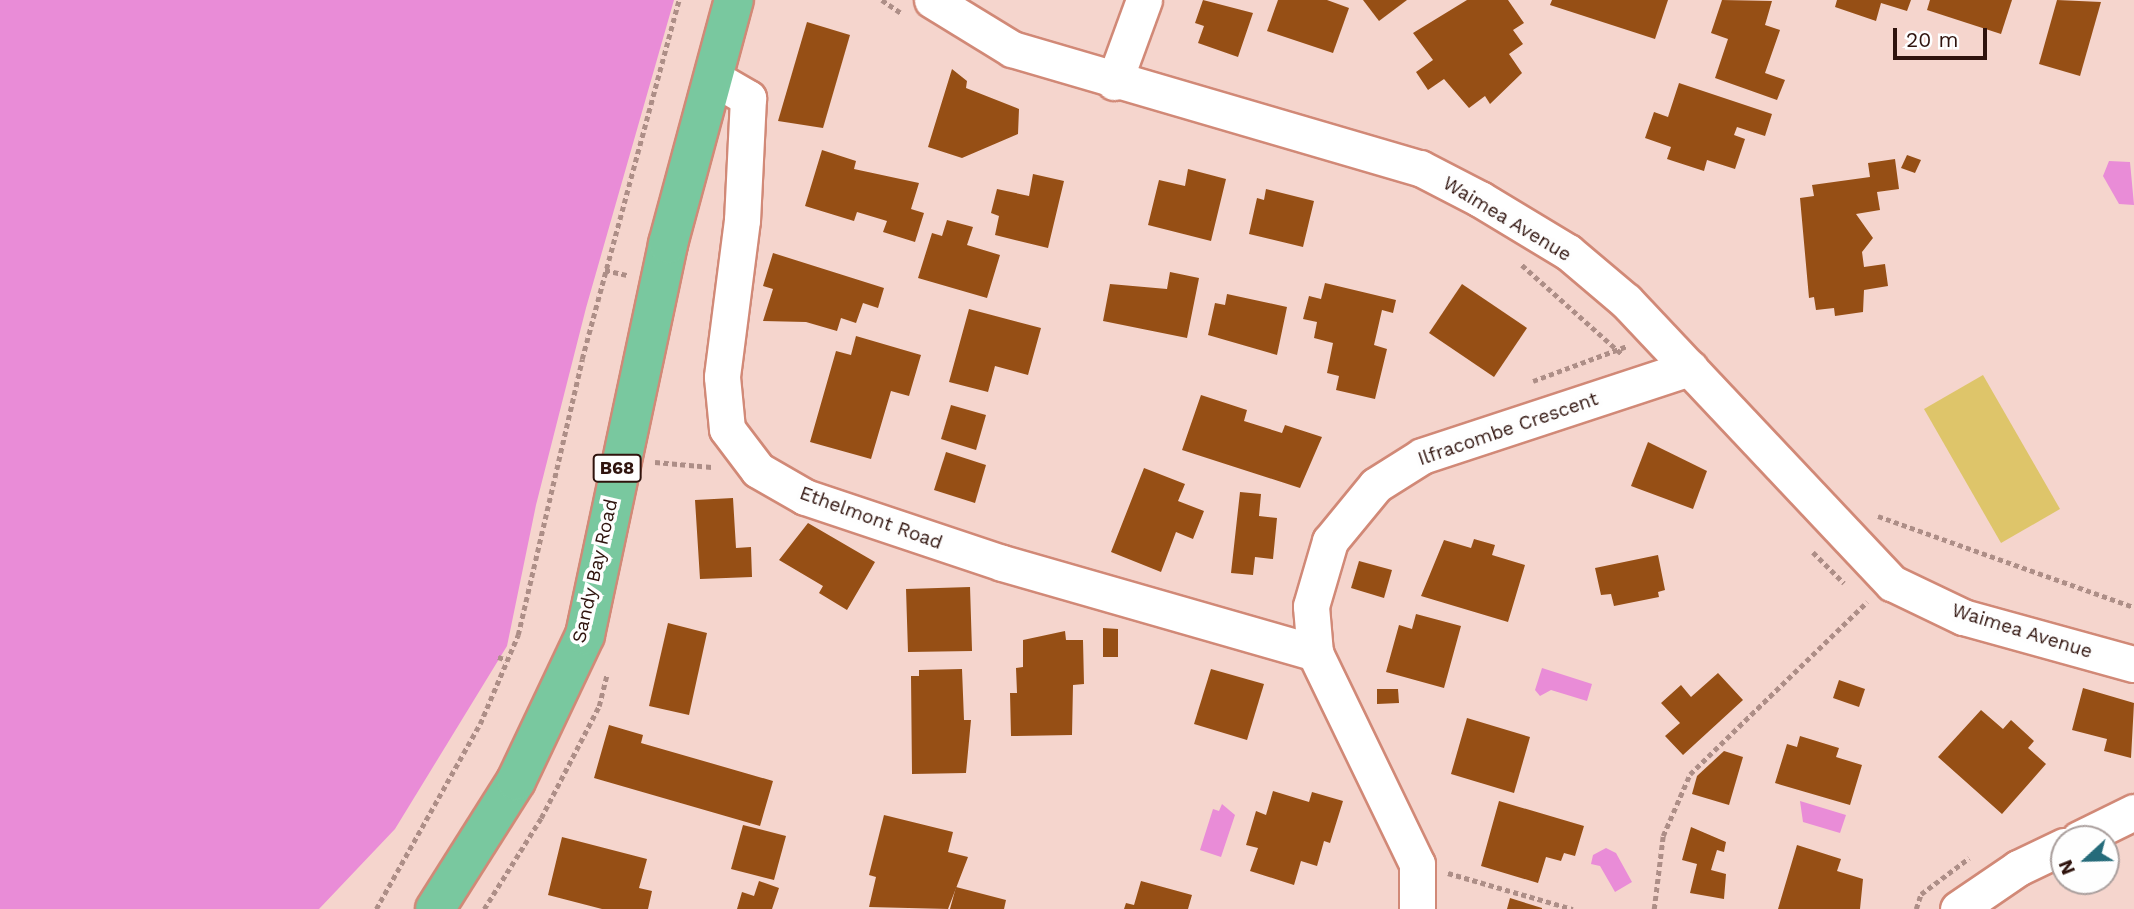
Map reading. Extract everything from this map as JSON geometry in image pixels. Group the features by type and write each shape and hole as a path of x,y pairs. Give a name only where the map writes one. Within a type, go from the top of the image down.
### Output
{"main road":[{"name":"Sandy Bay Road","path":"435,909 516,780 585,635 619,460 712,77 734,0"}],"street":[{"path":"1114,82 1144,0"},
{"name":"Waimea Avenue","path":"918,7 1012,49 1114,82 1420,168 1568,253 1626,301 1892,583 1963,617 2134,664"},
{"name":"Ethelmont Road","path":"712,77 748,98 741,220 722,377 727,429 758,470 805,497 1002,564 1315,653"},
{"name":"Ilfracombe Crescent","path":"1417,909 1417,864 1315,653 1311,606 1330,541 1376,485 1422,456 1690,368"},
{"path":"2108,825 2134,812"},
{"path":"1958,909 2018,867 2050,852"}],"path":[{"path":"376,909 480,724 518,635 582,359 679,0"},
{"path":"882,0 918,7"},
{"path":"1515,259 1651,380"},
{"path":"1805,542 1830,574 1850,587"},
{"path":"1860,593 1883,603"},
{"path":"1654,909 1663,836 1690,774 1870,599"},
{"path":"498,657 507,660"},
{"path":"1417,864 1573,909"}],"shaded area":[{"path":"0,0 674,0 586,308 536,505 507,646 395,829 319,909 0,909"},
{"path":"2109,161 2130,162 2134,205 2119,204 2103,176"},
{"path":"1983,375 2060,509 2001,543 1924,409"},
{"path":"1542,668 1592,684 1587,701 1551,690 1540,696 1535,690"},
{"path":"1800,801 1846,815 1840,833 1803,822"},
{"path":"1222,804 1235,815 1221,857 1200,850 1213,809 1219,811"},
{"path":"1606,848 1616,853 1632,882 1615,892 1600,866 1591,864 1593,855"}],"building":[{"path":"1203,0 1253,13 1238,57 1198,43 1204,26 1195,23"},
{"path":"1278,0 1327,0 1349,8 1333,53 1267,31"},
{"path":"1363,0 1407,0 1379,21"},
{"path":"1467,0 1508,0 1524,23 1513,30 1523,44 1509,54 1522,73 1490,104 1485,96 1469,108 1444,79 1428,90 1416,72 1433,60 1413,33"},
{"path":"1552,0 1668,0 1655,39 1550,5"},
{"path":"1722,0 1772,1 1765,25 1780,30 1765,73 1785,80 1777,100 1715,78 1728,39 1711,33"},
{"path":"1837,0 1911,0 1907,11 1881,3 1876,21 1835,7"},
{"path":"1930,0 2012,0 2001,34 1927,10"},
{"path":"2057,0 2101,2 2080,76 2039,64"},
{"path":"807,22 850,35 823,128 778,121"},
{"path":"952,69 967,81 966,88 1019,109 1018,134 962,158 928,147"},
{"path":"1679,83 1772,114 1765,136 1737,127 1734,135 1745,139 1735,169 1707,160 1704,171 1667,159 1671,147 1645,138 1654,112 1668,117"},
{"path":"822,150 856,161 854,169 919,183 911,209 924,213 915,242 883,232 887,221 857,212 854,221 805,206"},
{"path":"1907,155 1921,160 1915,173 1901,168"},
{"path":"1895,159 1899,189 1877,192 1880,210 1856,214 1873,238 1862,252 1864,267 1885,264 1888,286 1864,290 1863,312 1835,316 1834,308 1816,310 1814,297 1809,298 1800,198 1814,196 1812,185 1870,177 1868,163"},
{"path":"1188,169 1226,179 1211,241 1148,225 1159,180 1185,186"},
{"path":"1033,174 1064,181 1048,248 995,235 999,216 991,213 997,189 1029,196"},
{"path":"1266,189 1314,201 1303,247 1249,234 1257,198 1264,200"},
{"path":"947,220 973,227 967,245 1000,255 987,298 918,278 932,233 942,236"},
{"path":"773,253 884,288 878,308 863,303 856,323 841,318 837,331 806,322 763,321 773,289 763,286"},
{"path":"1170,272 1199,278 1187,338 1103,321 1110,284 1167,289"},
{"path":"1325,283 1396,300 1393,313 1382,310 1374,345 1387,349 1375,399 1336,390 1339,376 1327,373 1333,343 1314,338 1317,322 1303,319 1309,296 1321,299"},
{"path":"1462,284 1527,328 1494,377 1429,333"},
{"path":"1227,294 1287,307 1277,355 1208,335 1215,303 1225,305"},
{"path":"969,309 1041,328 1028,375 995,366 988,392 949,382"},
{"path":"856,336 921,355 909,396 891,391 871,459 810,442 836,351 851,355"},
{"path":"1201,395 1247,410 1244,421 1282,433 1285,425 1322,437 1300,488 1182,450"},
{"path":"951,405 986,415 976,450 941,439"},
{"path":"1648,442 1707,471 1693,509 1631,486"},
{"path":"946,452 986,465 975,503 934,490"},
{"path":"1144,468 1185,484 1178,501 1204,511 1193,539 1176,532 1161,572 1111,552"},
{"path":"1240,492 1261,494 1259,516 1277,518 1273,559 1255,557 1253,575 1231,573"},
{"path":"733,498 736,548 751,547 752,577 700,579 695,500"},
{"path":"808,523 875,562 847,610 819,593 823,586 779,560"},
{"path":"1474,539 1495,545 1492,555 1525,565 1508,622 1421,596 1444,540 1471,548"},
{"path":"1658,555 1665,590 1658,592 1659,597 1614,606 1611,594 1601,595 1595,568"},
{"path":"1359,561 1392,570 1384,598 1351,588"},
{"path":"970,587 972,651 908,652 906,589"},
{"path":"1416,614 1461,626 1444,688 1386,672 1399,625 1412,629"},
{"path":"668,623 707,633 689,715 649,706"},
{"path":"1103,628 1118,629 1118,657 1103,657"},
{"path":"1065,631 1066,640 1083,640 1084,684 1073,685 1072,735 1011,736 1010,693 1017,693 1016,668 1023,667 1023,640"},
{"path":"962,669 964,720 971,720 966,773 912,774 911,676 919,676 919,670"},
{"path":"1211,669 1264,684 1247,740 1194,724"},
{"path":"1718,673 1743,700 1683,755 1665,736 1680,723 1661,703 1681,685 1691,697"},
{"path":"1839,680 1865,689 1859,707 1833,698"},
{"path":"2083,688 2134,703 2131,758 2104,751 2107,739 2072,730"},
{"path":"1377,689 1398,689 1399,703 1377,704"},
{"path":"1981,710 2003,729 2011,720 2034,741 2028,748 2046,764 2002,814 1938,757"},
{"path":"1467,718 1530,737 1514,793 1451,774"},
{"path":"609,725 643,735 641,743 773,781 760,826 594,778"},
{"path":"1800,736 1839,748 1836,757 1862,765 1850,805 1775,783 1787,744 1797,747"},
{"path":"1724,751 1743,757 1729,805 1692,794 1697,776"},
{"path":"1273,791 1309,802 1312,792 1343,801 1330,843 1324,841 1317,866 1301,861 1294,885 1250,871 1258,848 1246,845 1256,811 1266,815"},
{"path":"1499,801 1584,826 1575,856 1564,853 1561,861 1546,857 1538,883 1481,866"},
{"path":"884,815 953,832 948,852 968,857 948,909 869,907 876,877 869,875"},
{"path":"743,825 786,836 774,880 731,869"},
{"path":"1691,827 1726,842 1724,852 1717,850 1711,870 1726,874 1724,899 1690,893 1697,864 1682,860"},
{"path":"562,837 647,859 639,888 652,891 648,909 602,909 548,895"},
{"path":"1797,845 1841,859 1837,871 1863,879 1860,909 1778,909"},
{"path":"759,881 779,888 772,909 737,909 742,892 754,896"},
{"path":"1141,881 1192,895 1188,909 1124,909 1126,903 1134,905"},
{"path":"956,887 1006,900 1004,909 950,909"},
{"path":"1510,898 1542,908 1542,909 1507,909"}]}
